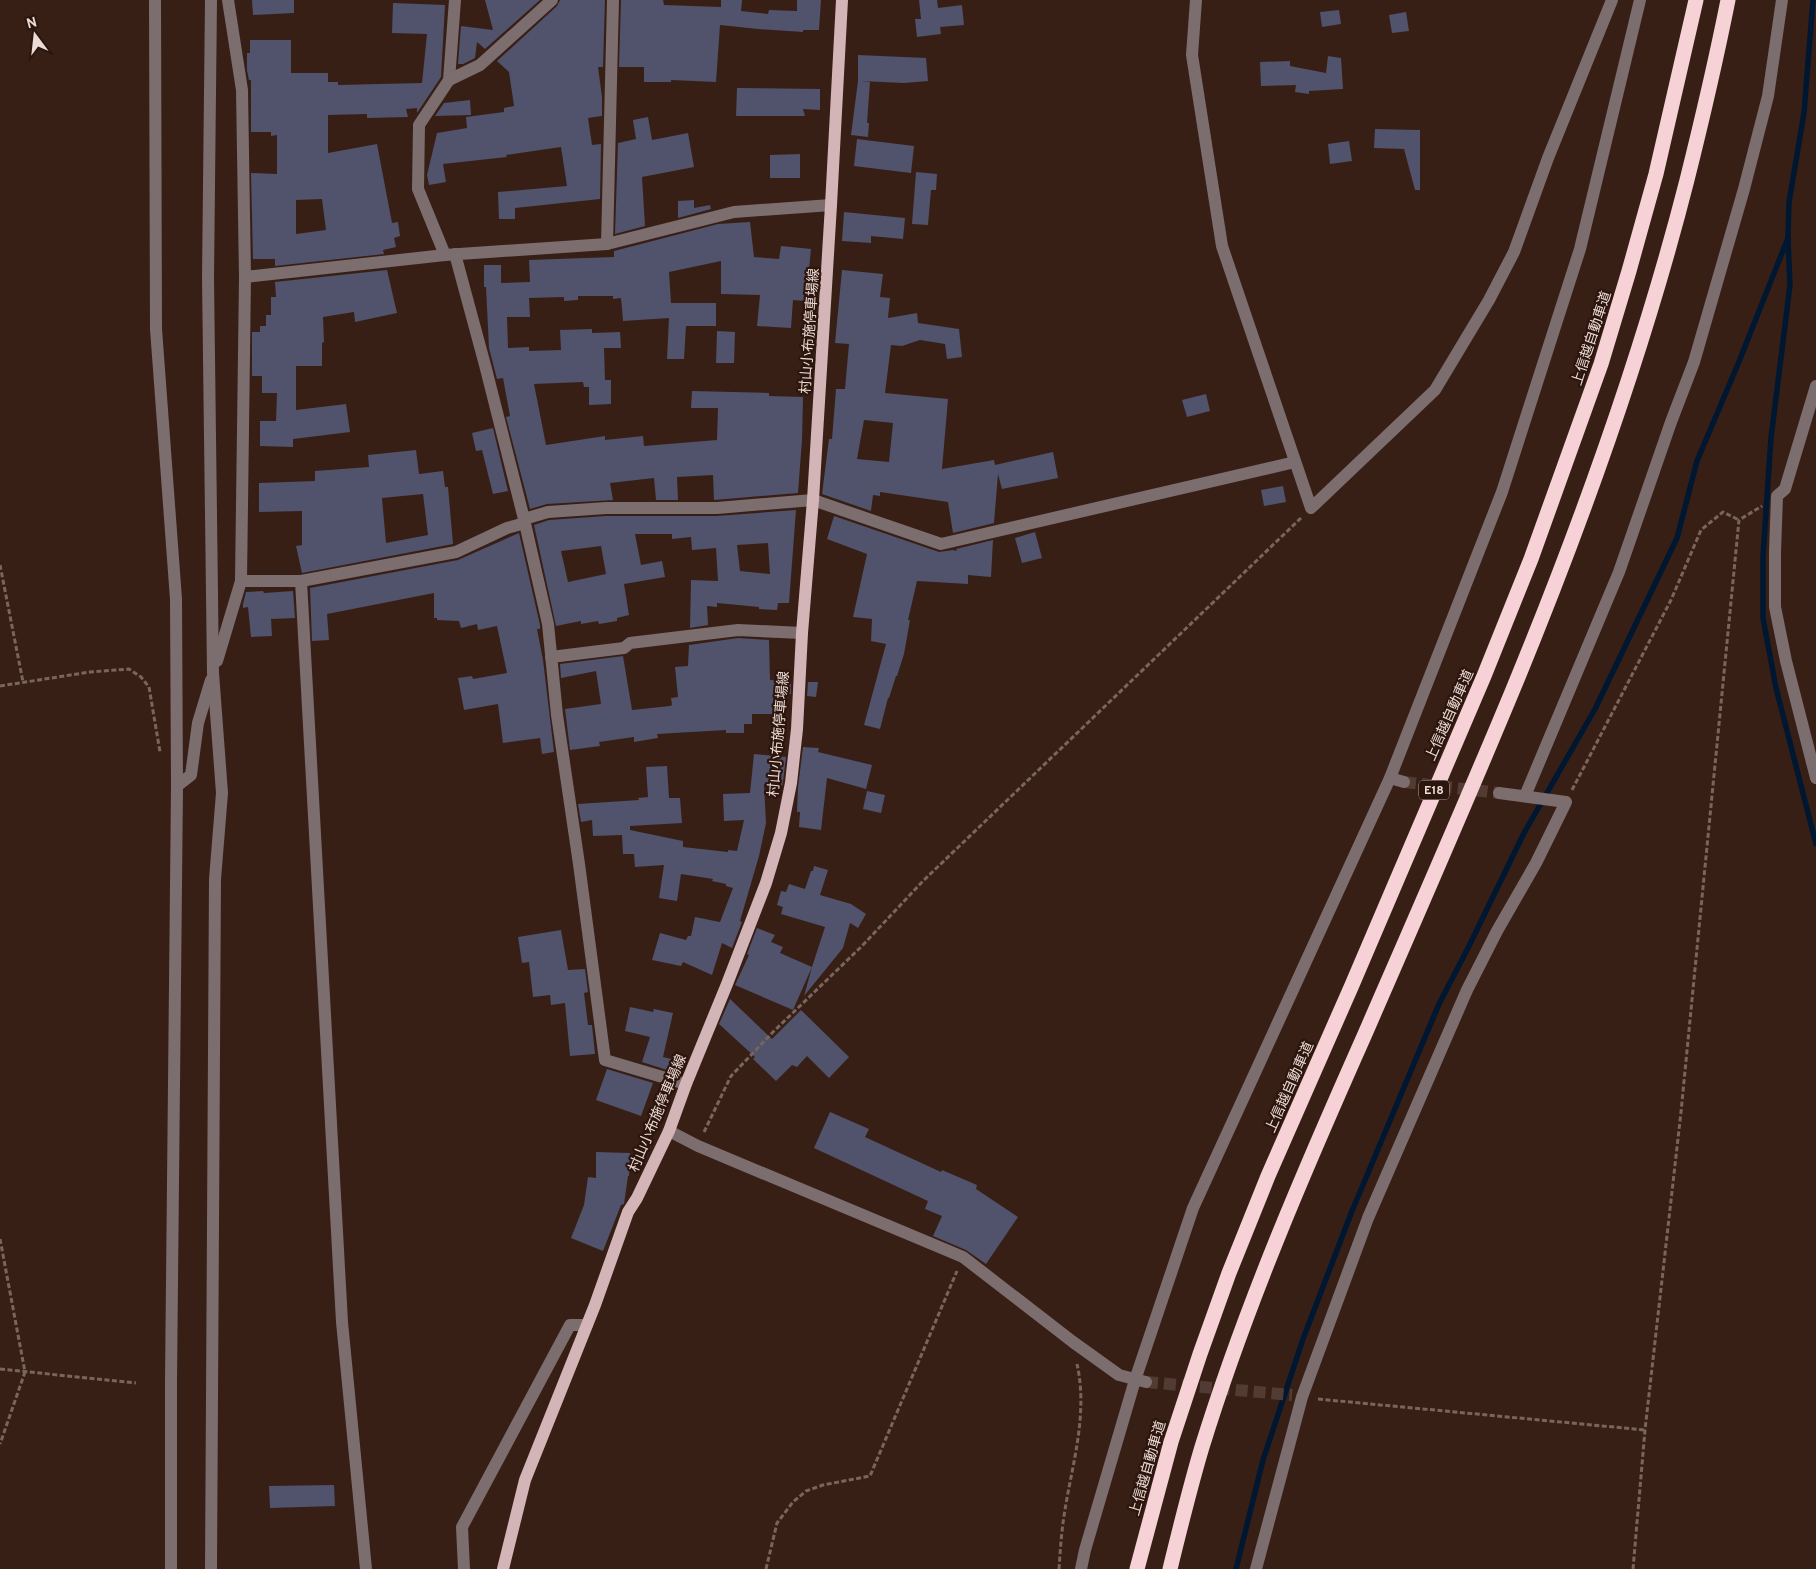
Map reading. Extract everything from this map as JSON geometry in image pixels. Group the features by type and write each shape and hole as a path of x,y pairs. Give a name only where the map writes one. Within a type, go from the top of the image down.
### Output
{"highway":[{"name":"上信越自動車道","path":"1137,1569 1171,1442 1200,1354 1230,1273 1268,1176 1484,676 1531,559 1601,364 1630,271 1656,174 1696,0"},
{"name":"E18","path":"1170,1569 1202,1448 1296,1189 1514,688 1597,470 1633,366 1686,183 1710,86 1728,0"}],"main road":[{"name":"村山小布施停車場線","path":"503,1569 525,1480 587,1325 628,1212 637,1198 668,1131 727,984 766,883 781,833 791,783 797,729 832,205 842,0"}],"street":[{"path":"155,0 156,329 176,599 177,786 171,1569"},
{"path":"211,0 208,278 213,673 222,793 215,878 211,1569"},
{"path":"177,786 191,775 198,723 241,581 245,277 242,90 228,0"},
{"path":"455,0 449,80 419,125 418,189 450,254 486,365 548,624 558,724 605,1060 686,1084"},
{"path":"449,80 480,65 552,0"},
{"path":"607,244 613,0"},
{"path":"1196,0 1192,55 1222,246 1311,508 1435,390 1489,300 1514,252 1548,158 1612,0"},
{"path":"1081,1569 1085,1550 1141,1381 1193,1208 1390,778 1502,492 1580,249 1640,0"},
{"path":"1525,796 1619,572 1694,362 1744,189 1768,96 1782,0"},
{"path":"245,277 450,254 607,244 734,212 832,205"},
{"path":"1816,386 1785,489 1777,496 1775,607 1786,661 1816,778"},
{"path":"241,581 301,581 456,552 507,528 548,512 606,508 717,508 813,500 941,544 1294,462"},
{"path":"301,581 342,1322 366,1569"},
{"path":"551,657 624,648 630,643 738,630 802,633"},
{"path":"1390,778 1404,782"},
{"path":"1256,1569 1297,1396 1368,1218 1467,990 1497,931 1536,863 1566,802 1499,793"},
{"path":"668,1131 698,1146 963,1257 1072,1342 1119,1375 1141,1381"},
{"path":"464,1569 462,1527 570,1325 587,1325"}],"path":[{"path":"698,1146 731,1076 773,1032 862,946 923,881 1311,508"},
{"path":"1566,802 1671,600 1702,530 1723,512 1739,520"},
{"path":"1739,520 1751,513"},
{"path":"1633,1569 1645,1430 1681,1112 1739,520"},
{"path":"0,565 23,682"},
{"path":"0,686 105,670 129,669 141,677 149,687 161,758"},
{"path":"0,1239 25,1372 0,1444"},
{"path":"766,1569 777,1523 793,1502 806,1491 823,1485 870,1476 963,1257"},
{"path":"1059,1569 1063,1523 1077,1450 1081,1402 1078,1370 1072,1342"},
{"path":"0,1369 136,1383"},
{"path":"1297,1396 1645,1430"}],"building":[{"path":"252,0 294,0 294,13 253,15"},
{"path":"485,0 540,0 485,49 477,42 475,58 463,64 458,64 461,26 493,30"},
{"path":"560,0 605,0 603,67 598,67 602,97 602,116 588,118 592,145 601,144 600,199 515,208 515,219 499,219 498,192 567,186 561,147 506,155 507,157 443,164 446,182 429,185 427,175 437,133 467,128 466,117 504,112 504,108 514,106 509,72 497,61 557,6"},
{"path":"621,0 663,0 664,5 721,7 721,0 742,0 741,11 768,14 769,10 797,11 797,0 821,0 819,30 803,30 803,32 720,25 716,82 671,80 671,82 644,82 644,67 619,67"},
{"path":"919,0 937,0 938,8 962,5 964,25 940,27 941,34 917,37 915,19 921,19"},
{"path":"393,3 445,5 441,77 417,113 417,108 406,109 408,117 367,118 367,114 328,115 328,153 377,144 392,223 398,222 400,236 394,238 396,247 383,250 384,254 275,266 275,259 253,259 251,173 277,174 277,135 271,136 271,132 251,132 251,80 249,80 247,70 247,53 250,53 250,40 291,40 291,73 328,73 328,82 338,82 338,85 422,83 427,34 392,33","holes":["322,199 326,230 296,234 296,200"]},
{"path":"1339,10 1341,24 1322,27 1320,12"},
{"path":"1406,12 1409,31 1392,33 1389,15"},
{"path":"858,55 926,58 928,81 904,83 861,81 870,82 867,123 869,123 868,137 851,135 858,81"},
{"path":"1328,56 1341,58 1343,89 1309,91 1309,94 1295,92 1296,85 1261,86 1260,62 1290,61 1290,66 1326,73"},
{"path":"737,88 820,89 820,110 803,109 805,116 736,116"},
{"path":"470,100 471,115 435,116 444,103"},
{"path":"648,117 652,140 688,133 694,167 642,177 645,226 615,234 618,143 636,139 633,120"},
{"path":"1375,129 1420,130 1420,190 1415,190 1404,149 1374,148"},
{"path":"857,139 914,146 911,173 854,166"},
{"path":"1349,141 1352,161 1330,164 1328,144"},
{"path":"800,154 800,178 770,178 770,155"},
{"path":"916,172 937,174 936,190 931,190 928,225 912,224"},
{"path":"694,200 694,208 710,205 711,209 678,218 678,201"},
{"path":"844,212 905,218 903,239 871,236 871,243 842,241"},
{"path":"750,222 754,257 779,259 781,246 811,249 806,301 793,300 791,328 757,326 760,295 721,294 721,261 669,272 671,303 716,303 716,326 686,326 684,359 667,359 669,318 623,321 621,298 613,299 613,296 578,296 578,300 564,301 564,297 529,298 530,317 507,317 508,348 529,347 529,351 561,350 560,330 592,329 592,333 620,332 621,348 604,348 605,380 611,380 611,404 589,405 589,387 584,387 583,382 534,384 546,445 605,436 605,440 643,436 644,446 717,440 718,408 691,408 692,391 769,393 769,396 803,397 798,493 714,500 713,475 677,477 678,500 656,500 654,478 610,483 613,500 547,504 530,509 506,417 510,416 503,378 497,379 489,348 484,265 501,265 501,283 530,282 529,260 614,257 614,251 718,224"},
{"path":"387,270 397,313 355,322 354,312 323,317 324,342 322,343 322,366 296,366 296,410 346,404 350,432 293,439 293,447 260,446 260,421 276,421 277,393 262,393 262,376 252,376 252,332 260,332 260,326 266,326 266,315 271,315 271,297 276,297 275,282"},
{"path":"842,270 883,274 880,297 890,298 888,318 917,313 918,323 959,329 962,357 947,359 945,344 920,340 902,346 891,345 885,393 948,399 942,469 994,460 995,465 1053,452 1058,478 1002,489 998,474 994,523 953,533 948,502 880,492 880,496 873,495 871,511 822,494 829,439 832,439 836,389 845,389 849,344 835,343","holes":["864,420 893,423 889,462 857,459"]},
{"path":"717,331 735,332 734,363 716,363"},
{"path":"1206,394 1210,411 1187,417 1182,400"},
{"path":"493,428 508,491 493,494 482,450 476,451 472,433"},
{"path":"416,450 419,474 443,471 445,487 448,487 453,544 302,573 296,546 302,545 302,511 259,512 259,483 315,481 315,471 369,467 368,455","holes":["423,494 428,535 386,543 382,498"]},
{"path":"1283,486 1286,502 1264,506 1261,490"},
{"path":"796,510 789,603 778,603 777,610 717,603 717,607 707,606 708,625 690,628 691,580 718,581 716,548 692,550 691,537 672,539 672,534 635,534 641,565 662,561 665,577 624,584 629,615 617,618 617,621 599,624 598,621 581,624 581,621 556,626 534,525 549,520 606,516 717,516","holes":["768,543 770,574 740,571 737,545","601,546 606,574 568,582 561,551"]},
{"path":"834,516 939,552 957,551 956,549 993,540 991,577 968,575 968,584 917,581 908,620 910,620 904,654 888,698 880,729 864,725 886,644 871,641 872,619 853,617 867,554 827,539"},
{"path":"1035,532 1042,558 1022,563 1015,538"},
{"path":"519,533 540,625 540,629 537,629 543,660 554,752 542,754 540,738 503,743 498,704 464,710 458,678 472,676 473,679 507,673 497,626 478,630 477,624 461,628 459,621 437,620 437,618 434,618 434,593 327,614 329,640 312,641 310,588 458,560"},
{"path":"263,591 264,593 293,591 295,618 271,619 272,636 251,637 248,607 243,608 246,592"},
{"path":"738,638 769,640 770,680 791,681 791,694 779,693 779,714 752,714 752,724 744,724 744,733 726,733 726,730 657,734 658,738 634,742 634,737 599,742 600,746 570,750 565,709 601,704 596,671 561,678 560,664 623,656 632,710 670,706 672,705 671,698 678,697 675,667 688,666 689,645"},
{"path":"808,682 818,682 816,697 807,696"},
{"path":"803,747 819,748 818,752 872,765 866,789 827,778 821,830 799,827 800,812 797,812 798,787"},
{"path":"754,754 786,757 782,786 764,784 766,823 759,856 740,921 742,922 732,948 722,943 712,975 683,962 681,966 652,960 660,933 686,940 688,936 691,936 695,917 720,922 733,888 726,886 726,884 712,881 713,879 681,874 677,901 659,898 664,865 635,867 634,854 623,854 622,835 593,836 592,820 581,822 578,804 639,800 638,798 648,797 646,767 667,766 669,798 680,798 682,823 630,826 630,830 683,841 683,847 728,852 728,850 737,851 744,820 724,821 723,794 750,793"},
{"path":"867,791 885,795 881,813 863,809"},
{"path":"814,866 828,870 820,895 851,904 866,914 858,928 850,923 843,948 804,996 825,927 781,914 783,907 777,905 781,891 786,892 789,884 805,889"},
{"path":"757,928 775,935 771,942 783,947 780,953 812,967 793,1010 735,985 749,955 747,954"},
{"path":"561,930 568,970 585,969 588,992 584,993 588,1025 592,1025 595,1054 570,1056 565,1003 551,1005 550,995 533,997 529,962 522,963 518,937"},
{"path":"730,999 772,1039 801,1010 849,1057 829,1078 807,1056 797,1067 792,1065 776,1081 753,1059 755,1057 719,1024"},
{"path":"630,1007 653,1012 654,1009 673,1013 663,1057 671,1059 667,1070 642,1062 650,1037 625,1031"},
{"path":"607,1069 653,1083 641,1116 596,1100"},
{"path":"830,1112 869,1129 865,1137 941,1172 942,1170 977,1185 976,1189 1018,1217 986,1264 966,1250 933,1236 942,1216 925,1209 928,1201 814,1148"},
{"path":"596,1152 630,1153 629,1176 624,1204 621,1205 603,1251 571,1238 584,1205 588,1177 596,1178"},
{"path":"334,1485 335,1506 270,1508 269,1486"}],"waterway":[{"path":"1813,0 1804,113 1789,202 1790,285 1771,438 1763,556 1763,618 1776,688 1816,844"},
{"path":"1236,1569 1263,1460 1303,1339 1352,1211 1439,1004 1524,833 1595,709 1677,538 1697,461 1788,238"}],"tunnel":[{"path":"1404,782 1499,793"},
{"path":"1146,1382 1292,1395"}]}
